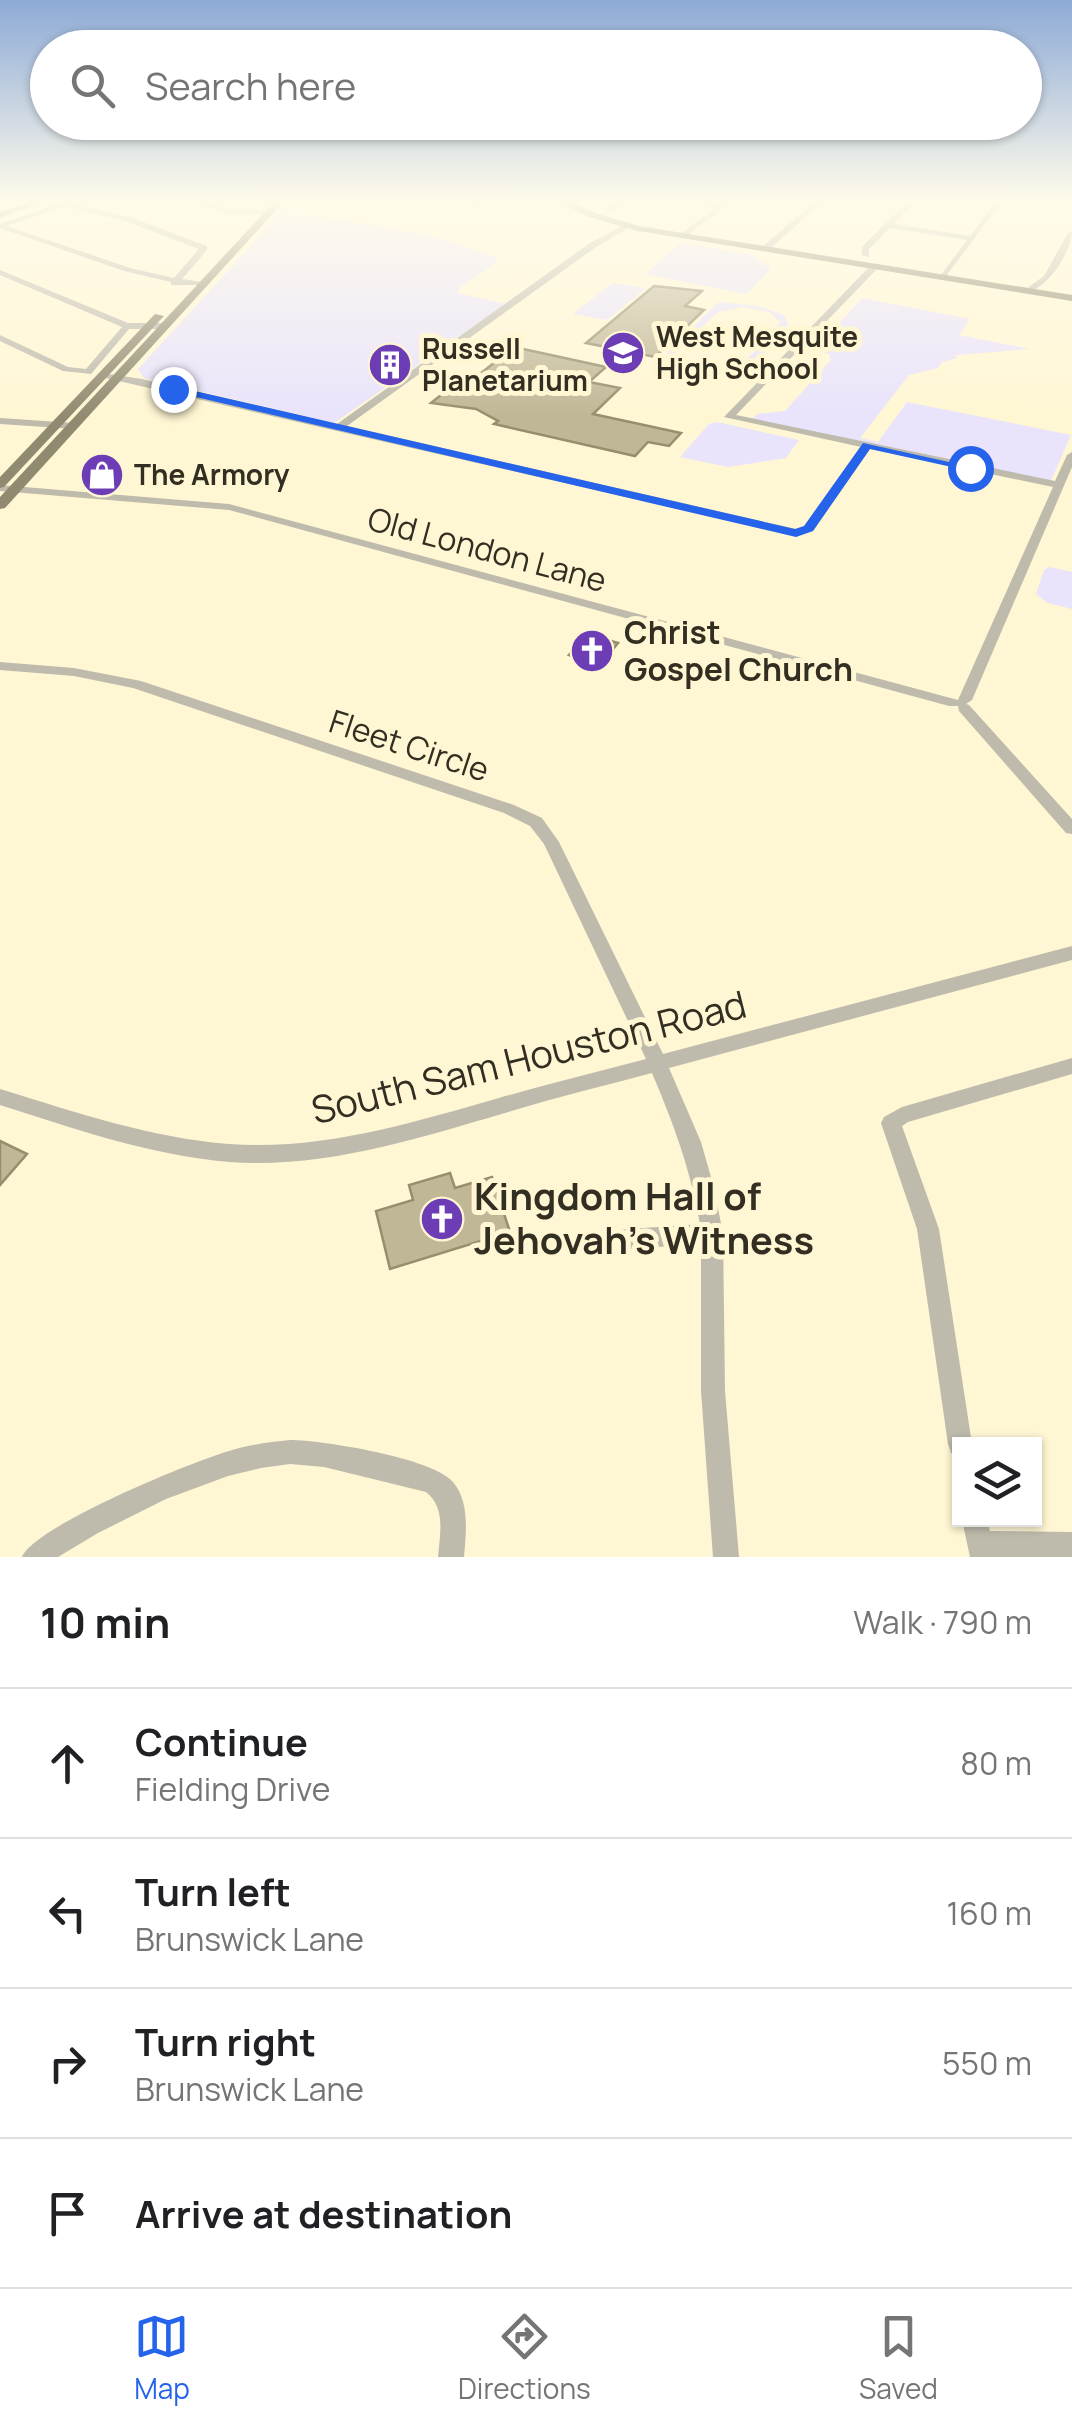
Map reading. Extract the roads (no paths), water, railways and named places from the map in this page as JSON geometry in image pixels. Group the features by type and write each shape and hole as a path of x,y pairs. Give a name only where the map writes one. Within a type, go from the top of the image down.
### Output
{"main road":[{"path":"0,505 7,483 56,425 201,272"},
{"path":"7,483 74,426 216,272"},
{"path":"907,272 1072,298"},
{"path":"133,362 142,382"}],"street":[{"path":"0,272 128,326 165,326"},
{"path":"135,272 159,281 205,284"},
{"path":"174,283 184,272"},
{"path":"344,430 568,272"},
{"path":"869,272 729,417 1058,485"},
{"path":"944,278 948,272"},
{"path":"1030,291 1050,272"},
{"path":"0,338 66,369 88,372 128,326"},
{"path":"102,376 796,533 809,528 867,446"},
{"path":"0,421 74,426"},
{"path":"1072,455 961,704 1072,829"},
{"name":"Old London Lane","path":"7,483 229,508 961,704"},
{"name":"Fleet Circle","path":"0,666 74,672 136,684 509,808 536,822 551,842 658,1064 691,1142 712,1233 713,1391 726,1557"},
{"name":"South Sam Houston Road","path":"0,1097 140,1138 199,1149 266,1154 360,1140 1072,953"},
{"path":"959,1437 928,1229 891,1123 902,1115 1072,1066"},
{"path":"600,1241 712,1233"},
{"path":"35,1557 158,1491 240,1462 285,1452 338,1458 438,1484 450,1499 455,1516 452,1557"},
{"path":"979,1540 1072,1545"}],"place":[{"name":"West Mesquite High School","path":"623,353"},
{"name":"Russell Planetarium","path":"390,365"},
{"name":"The Armory","path":"102,475"},
{"name":"Christ Gospel Church","path":"592,651"},
{"name":"Kingdom Hall of Jehovah's Witness","path":"442,1219"}]}
